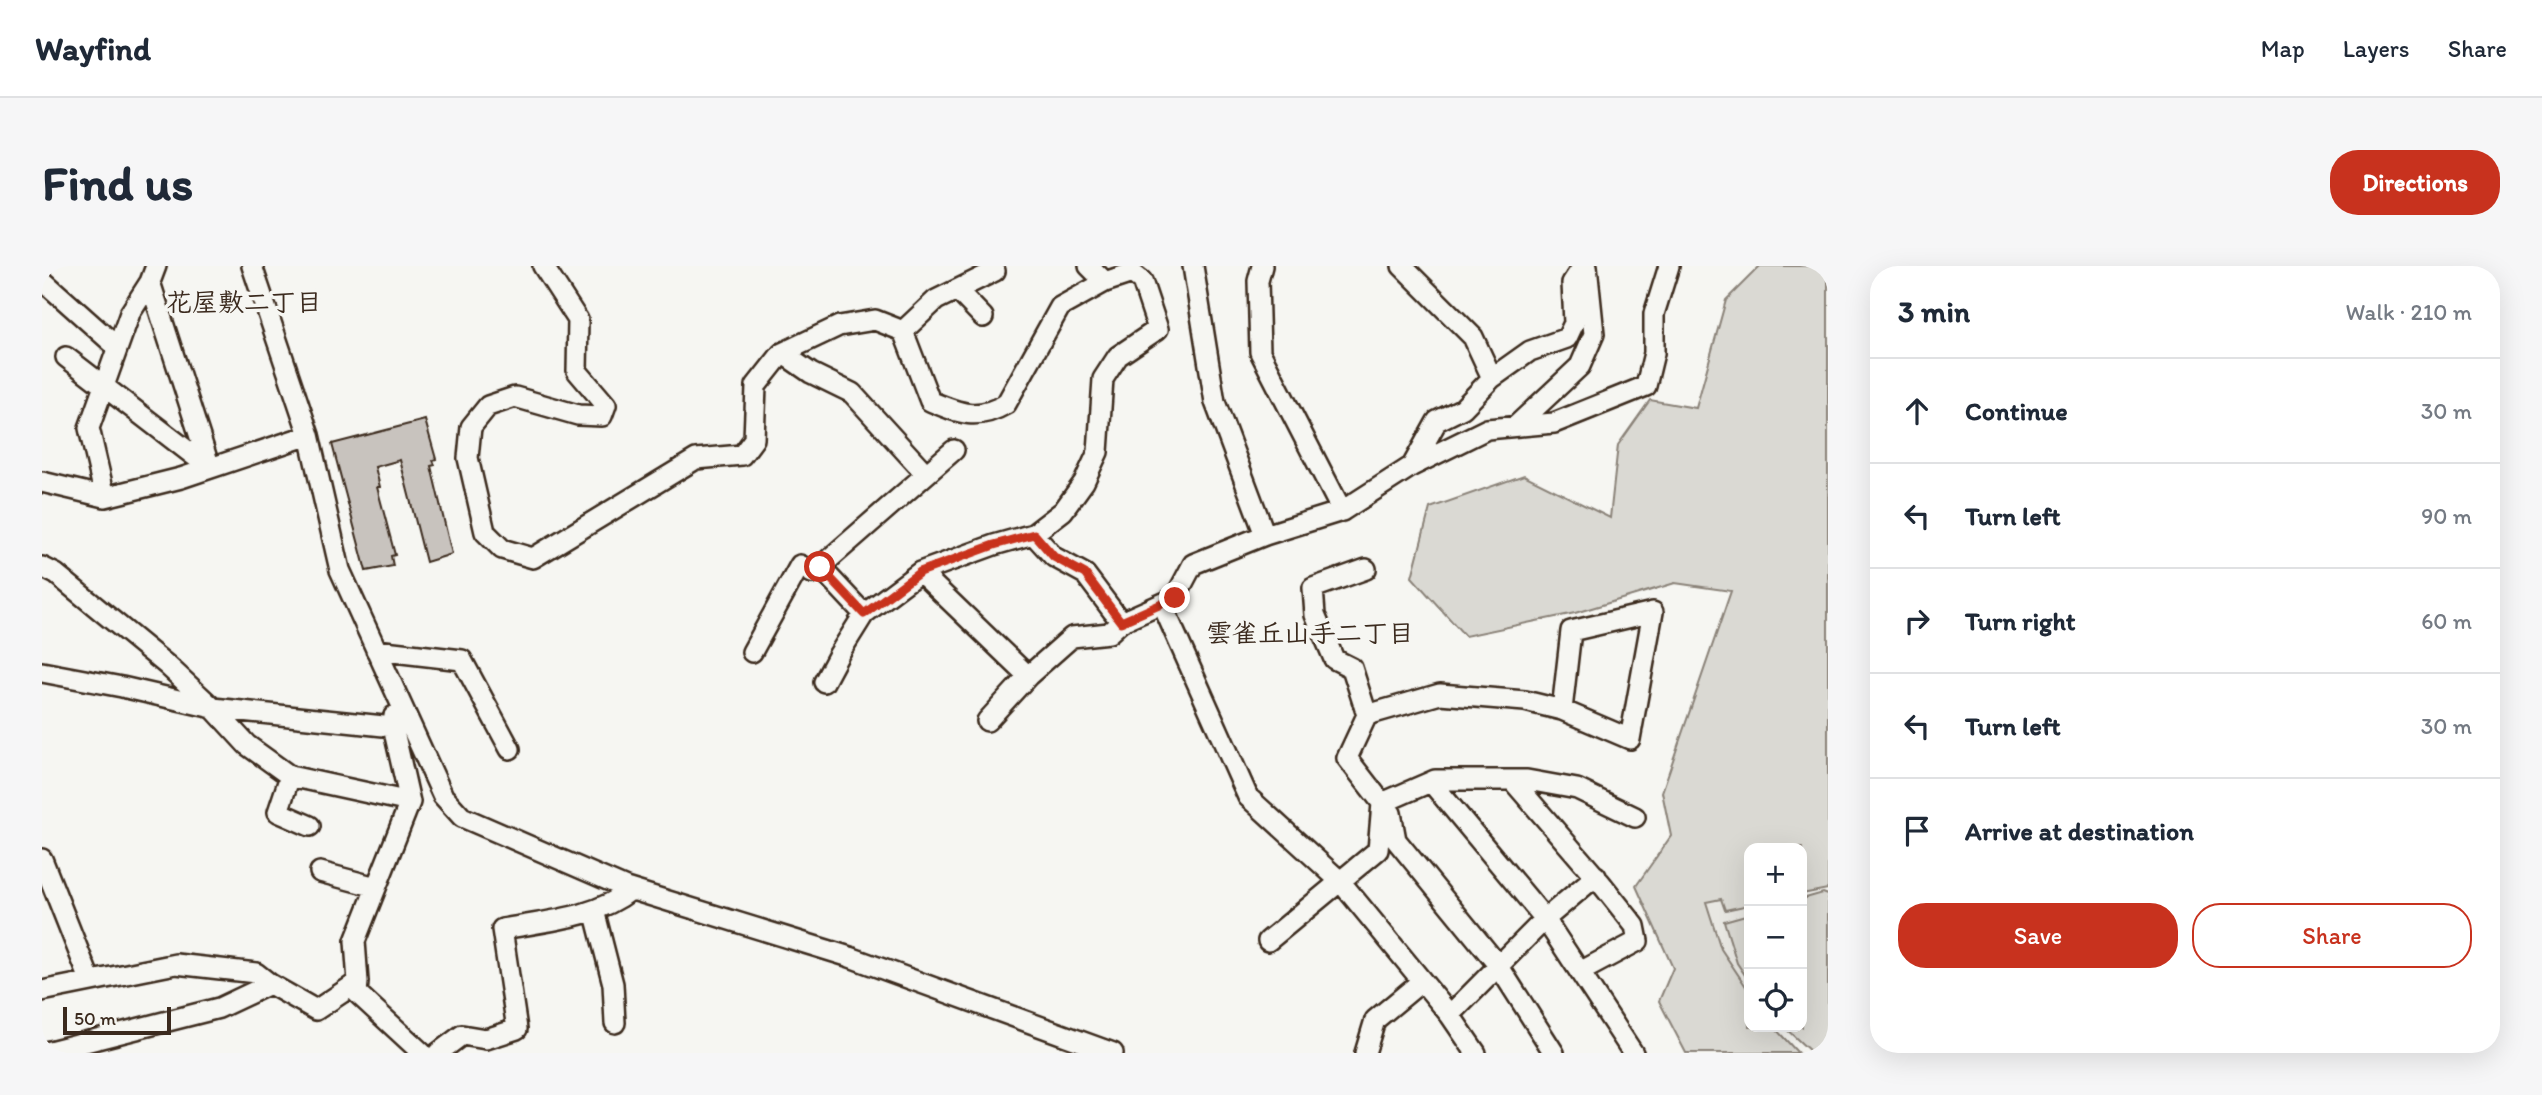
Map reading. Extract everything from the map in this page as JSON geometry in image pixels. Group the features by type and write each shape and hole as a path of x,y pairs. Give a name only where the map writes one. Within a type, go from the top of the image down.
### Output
{"street":[{"path":"252,266 309,435 340,570 443,796 462,817 631,890 850,957 1113,1053"},
{"path":"543,266 578,320 577,371 606,405 602,416 578,415 516,397 488,406 471,427 468,458 485,532 502,549 533,558 696,459 742,455 754,439 756,386 782,353 839,326 875,320 903,331 930,401 961,414 992,412 1006,404 1060,307 1105,282 1132,273 1142,281 1157,329 1118,356 1102,379 1098,452 1084,482 1063,511 1034,534 994,545 920,572 864,614 824,682"},
{"path":"903,331 936,300 995,271 992,266"},
{"path":"1089,266 1105,282"},
{"path":"1194,266 1215,402 1265,535"},
{"path":"1262,266 1258,281 1259,352 1342,511"},
{"path":"1402,266 1473,337 1492,378"},
{"path":"1412,466 1437,421 1463,408 1492,378 1530,352 1567,338 1574,323 1572,283 1585,266"},
{"path":"1517,425 1580,366 1594,334 1585,266"},
{"path":"988,720 1028,676 1072,637 1109,633 1121,622 1175,598 1193,564 1265,535 1342,511 1412,466 1487,429 1553,423 1646,386 1654,353 1654,314 1669,266"},
{"path":"153,274 210,468"},
{"path":"105,497 89,428 130,313 153,274"},
{"path":"42,280 117,347"},
{"path":"957,290 983,317"},
{"path":"782,353 811,373 852,393 926,474"},
{"path":"65,357 210,468"},
{"path":"42,482 105,497 131,492 210,468 309,435"},
{"path":"752,652 800,565 812,573 954,450"},
{"path":"1034,534 1054,557 1085,574 1121,622"},
{"path":"42,567 56,574 168,666 247,745 290,776 410,802"},
{"path":"820,567 864,614"},
{"path":"1366,569 1313,588 1315,615 1329,648 1334,659 1352,668 1367,715 1347,758 1391,813 1396,840 1498,965 1554,1053"},
{"path":"920,572 1028,676"},
{"path":"1162,604 1248,797 1340,881 1450,1015 1476,1053"},
{"path":"1367,715 1440,694 1525,701 1562,710 1630,739 1653,612 1571,631 1562,710"},
{"path":"376,650 462,660 510,749"},
{"path":"42,672 122,687 213,709 393,727"},
{"path":"396,694 393,727 410,802 355,941 357,993 422,1053"},
{"path":"290,776 278,812 310,826"},
{"path":"1512,780 1596,876 1635,926 1638,941 1580,972"},
{"path":"1382,803 1431,782 1527,780 1577,789 1635,817"},
{"path":"1431,782 1545,919 1633,1053"},
{"path":"1268,941 1378,850 1382,803"},
{"path":"42,859 90,980"},
{"path":"320,872 376,887"},
{"path":"1450,1015 1545,919 1596,876"},
{"path":"438,1053 462,1035 486,1039 517,1029 502,929 577,915 615,902 631,890"},
{"path":"594,909 613,984 615,1023"},
{"path":"42,991 176,964 256,973 316,1010 358,982"},
{"path":"1365,1053 1376,1020 1422,981"},
{"path":"42,1053 64,1050 219,1008 270,984"}],"shaded area":[{"path":"1760,266 1828,266 1828,889 1807,893 1807,843 1744,843 1744,906 1725,910 1721,899 1706,902 1721,949 1744,984 1744,1032 1779,1032 1798,1053 1686,1053 1659,1001 1673,968 1636,886 1671,836 1662,792 1731,591 1675,583 1575,613 1465,636 1412,577 1430,508 1524,475 1610,518 1618,445 1650,400 1696,408 1726,300"},
{"path":"1744,888 1744,984 1721,949 1706,901"},
{"path":"1823,893 1828,895 1828,1053 1812,1053 1789,1032 1807,1032 1807,898"},
{"path":"1744,915 1744,974 1737,963 1724,921"}],"building":[{"path":"425,420 436,459 433,460 435,465 431,466 452,554 426,562 400,460 375,467 380,487 377,487 395,555 391,556 393,566 366,571 332,444"}],"district":[{"name":"花屋敷二丁目","path":"244,302"},
{"name":"雲雀丘山手二丁目","path":"1310,633"}],"route":[{"path":"820,567 864,614 920,572 994,545 1034,534 1054,557 1085,574 1121,622 1175,598"}]}
